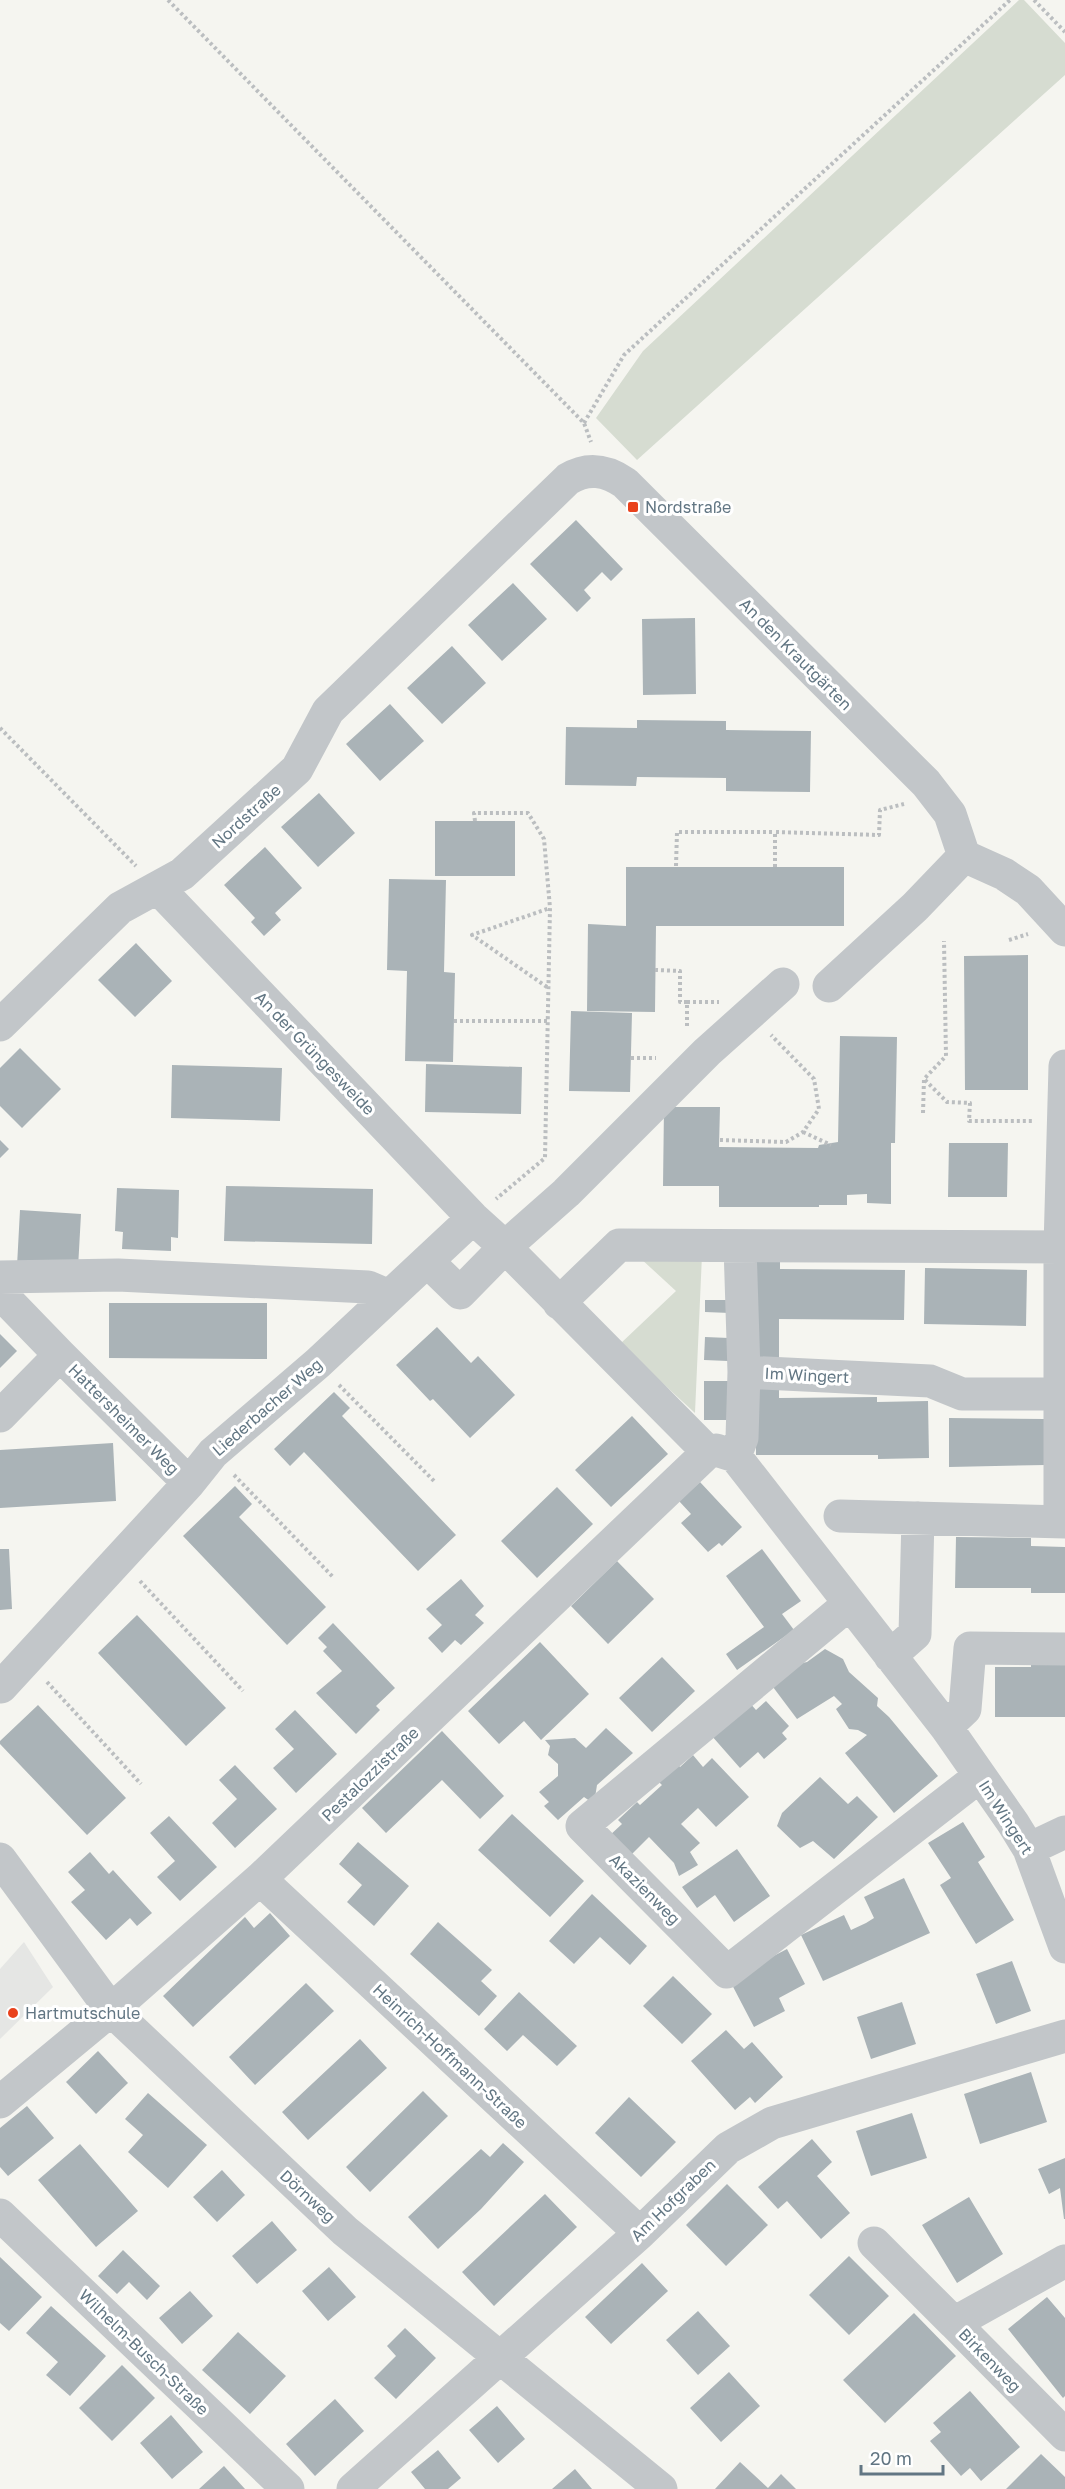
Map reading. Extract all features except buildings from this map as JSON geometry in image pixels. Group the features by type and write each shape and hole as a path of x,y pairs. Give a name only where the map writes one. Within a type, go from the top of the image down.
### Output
{"street":[{"name":"An den Krautgärten","path":"602,471 625,483 936,794 950,814 964,856"},
{"name":"Nordstraße","path":"0,1025 120,908 182,874 297,769 328,711 568,479 578,473 602,471"},
{"path":"829,986 915,907 964,856 1004,874 1028,890 1065,930"},
{"name":"An der Grüngesweide","path":"158,888 473,1218 560,1303 722,1454"},
{"path":"427,1261 460,1293 505,1247 566,1193 706,1052 783,984"},
{"path":"801,1538 837,1511 918,1518 1062,1522 1059,1394 1065,1066"},
{"name":"Liederbacher Weg","path":"1,1687 189,1483 213,1453 318,1363 473,1218"},
{"path":"560,1303 619,1245 1060,1247"},
{"path":"740,1245 744,1372"},
{"path":"0,1277 118,1275 320,1284 368,1287 389,1296"},
{"name":"Hattersheimer Weg","path":"0,1293 189,1483"},
{"name":"Hattersheimer Weg","path":"0,1416 60,1355"},
{"name":"Im Wingert","path":"1059,1394 962,1394 930,1381 744,1372 742,1438 722,1454 801,1538 849,1604 946,1727 1029,1849 1065,1947"},
{"name":"Pestalozzistraße","path":"0,2102 111,2010 260,1879 722,1454"},
{"path":"890,1656 915,1634 918,1518"},
{"name":"Akazienweg","path":"849,1604 582,1826 727,1972 980,1776"},
{"path":"946,1727 965,1709 970,1648 1065,1649"},
{"path":"1029,1849 1065,1832"},
{"name":"Dörnweg","path":"0,1859 11,1897 111,2010 345,2231 661,2489"},
{"name":"Heinrich-Hoffmann-Straße","path":"260,1879 639,2233"},
{"name":"Am Hofgraben","path":"353,2489 639,2233 728,2148 772,2123 1065,2036"},
{"name":"Wilhelm-Busch-Straße","path":"0,2215 288,2489"},
{"path":"874,2243 954,2322"},
{"name":"Birkenweg","path":"1065,2261 954,2322 1065,2435"}],"path":[{"path":"168,0 584,423 602,471"},
{"path":"584,423 624,355 1010,0"},
{"path":"1034,0 1065,32"},
{"path":"0,728 158,888"},
{"path":"676,866 677,832 879,835 880,810 936,794"},
{"path":"473,1218 545,1158 550,908 544,838 528,813 474,813 475,821"},
{"path":"775,832 775,867"},
{"path":"548,987 472,935 550,908"},
{"path":"923,1113 924,1079 946,1056 944,941"},
{"path":"655,970 680,971 680,1002 687,1002 687,1035"},
{"path":"720,1140 786,1142 803,1132 819,1109 814,1079 750,1014"},
{"path":"454,1021 549,1021"},
{"path":"924,1079 947,1102 970,1103 969,1121 1063,1121"},
{"path":"803,1132 831,1145"},
{"path":"318,1363 434,1482"},
{"path":"213,1453 333,1577"},
{"path":"119,1559 243,1691"},
{"path":"26,1660 141,1784"}],"shaded area":[{"path":"1019,0 1024,0 1065,43 1065,75 637,460 596,418 643,351"},
{"path":"702,1255 695,1413 620,1344 676,1291 639,1257"},
{"name":"Hartmutschule","path":"24,1942 53,1987 0,2039 0,1969"}],"place":[{"name":"Nordstraße","path":"633,507"},
{"name":"Hartmutschule","path":"13,2013"}]}
